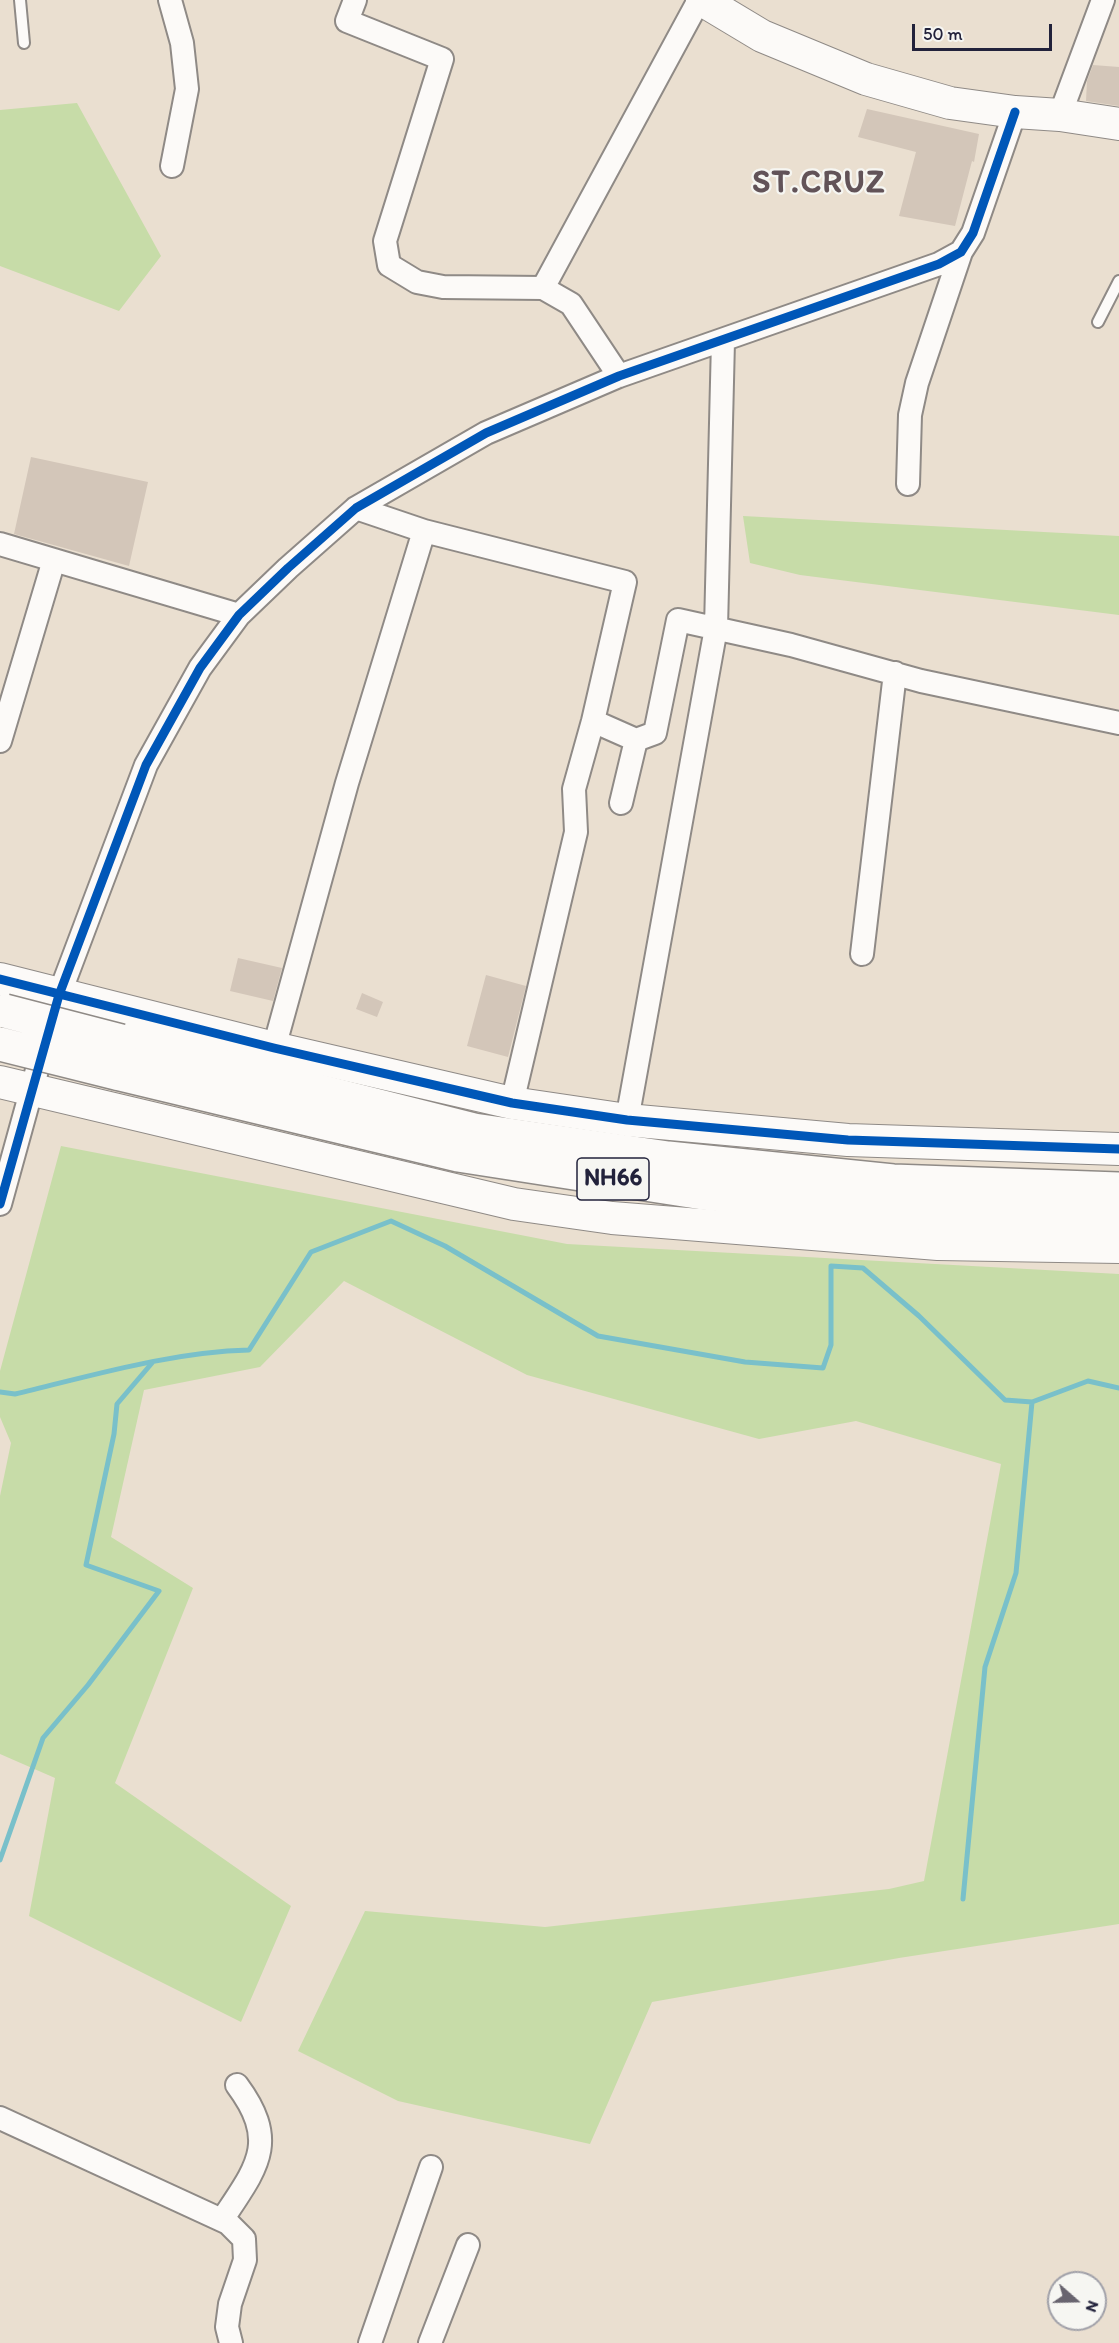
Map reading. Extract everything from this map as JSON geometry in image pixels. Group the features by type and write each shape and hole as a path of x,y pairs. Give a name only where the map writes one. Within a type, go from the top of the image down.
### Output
{"highway":[{"name":"NH66","path":"3,1010 474,1130 668,1158 893,1181 1119,1189"},
{"name":"NH66","path":"0,1044 458,1155 703,1193 898,1212 1119,1219"}],"street":[{"path":"170,0 182,43 187,88 172,166"},
{"path":"355,0 347,21 442,59 385,241 389,264 417,282 443,287 543,288 571,304 619,376"},
{"path":"543,288 700,0 762,36 866,79 950,103 1119,124"},
{"path":"1060,115 1107,10"},
{"path":"908,484 910,415 917,383 961,252 973,233 1014,112"},
{"path":"0,1203 59,995 146,765 200,668 239,615 356,508 486,434 619,376 939,264 961,252"},
{"path":"627,1120 716,628 723,341"},
{"path":"356,508 424,531 625,582 594,721 574,789 576,832 512,1103"},
{"path":"274,1048 347,783 424,531"},
{"path":"0,544 239,615"},
{"path":"0,741 54,560"},
{"path":"594,721 636,740 655,733 678,620 791,645 895,673 1119,723"},
{"path":"862,954 895,673"},
{"path":"621,802 636,740"},
{"path":"0,979 274,1048 512,1103 627,1120 848,1140 1119,1149"},
{"path":"0,1082 514,1204 612,1218 938,1244 1119,1247"},
{"path":"222,2220 255,2169 261,2146 258,2122 251,2104 237,2085"},
{"path":"0,2118 222,2220 244,2239 245,2260 230,2304 227,2327 231,2343"},
{"path":"370,2343 431,2167"},
{"path":"430,2343 468,2245"}],"lane":[{"path":"20,0 24,44"},
{"path":"1098,322 1119,281"}],"green space":[{"path":"77,103 161,256 119,311 0,266 0,110"},
{"path":"743,516 1119,536 1119,615 800,575 750,563"},
{"path":"61,1146 567,1244 1119,1274 1119,1924 899,1958 652,2002 590,2144 398,2101 298,2051 365,1911 545,1927 889,1889 924,1881 1001,1464 856,1421 759,1439 527,1375 344,1281 260,1367 144,1390 111,1537 193,1588 115,1783 291,1906 241,2022 29,1916 55,1778 0,1754 0,1496 11,1443 0,1417 0,1371"}],"building":[{"path":"1093,65 1119,67 1119,106 1086,101 1087,81"},
{"path":"867,109 979,134 974,162 972,161 955,226 899,216 916,152 858,137"},
{"path":"31,457 148,482 129,566 14,534"},
{"path":"238,958 282,968 273,1001 230,991"},
{"path":"486,975 526,986 508,1057 467,1046"},
{"path":"362,993 383,1002 377,1017 356,1009"}],"waterway":[{"path":"0,1392 15,1394 160,1360 249,1350 311,1252 391,1221 445,1246 598,1336 745,1362 823,1368 831,1345 831,1266 863,1268 919,1316 1005,1400 1032,1402 1088,1381 1119,1388"},
{"path":"0,1860 43,1738 88,1685 159,1591 86,1565 114,1434 117,1404 152,1363"},
{"path":"963,1899 985,1667 1016,1573 1032,1402"}],"cycle path":[{"path":"0,1204 59,995 146,765 200,668 239,615 356,508 486,433 619,376 939,264 961,252 973,233 1015,112"},
{"path":"0,979 274,1048 512,1103 627,1120 848,1140 1119,1149"}],"district":[{"name":"ST.CRUZ","path":"819,184"}]}
